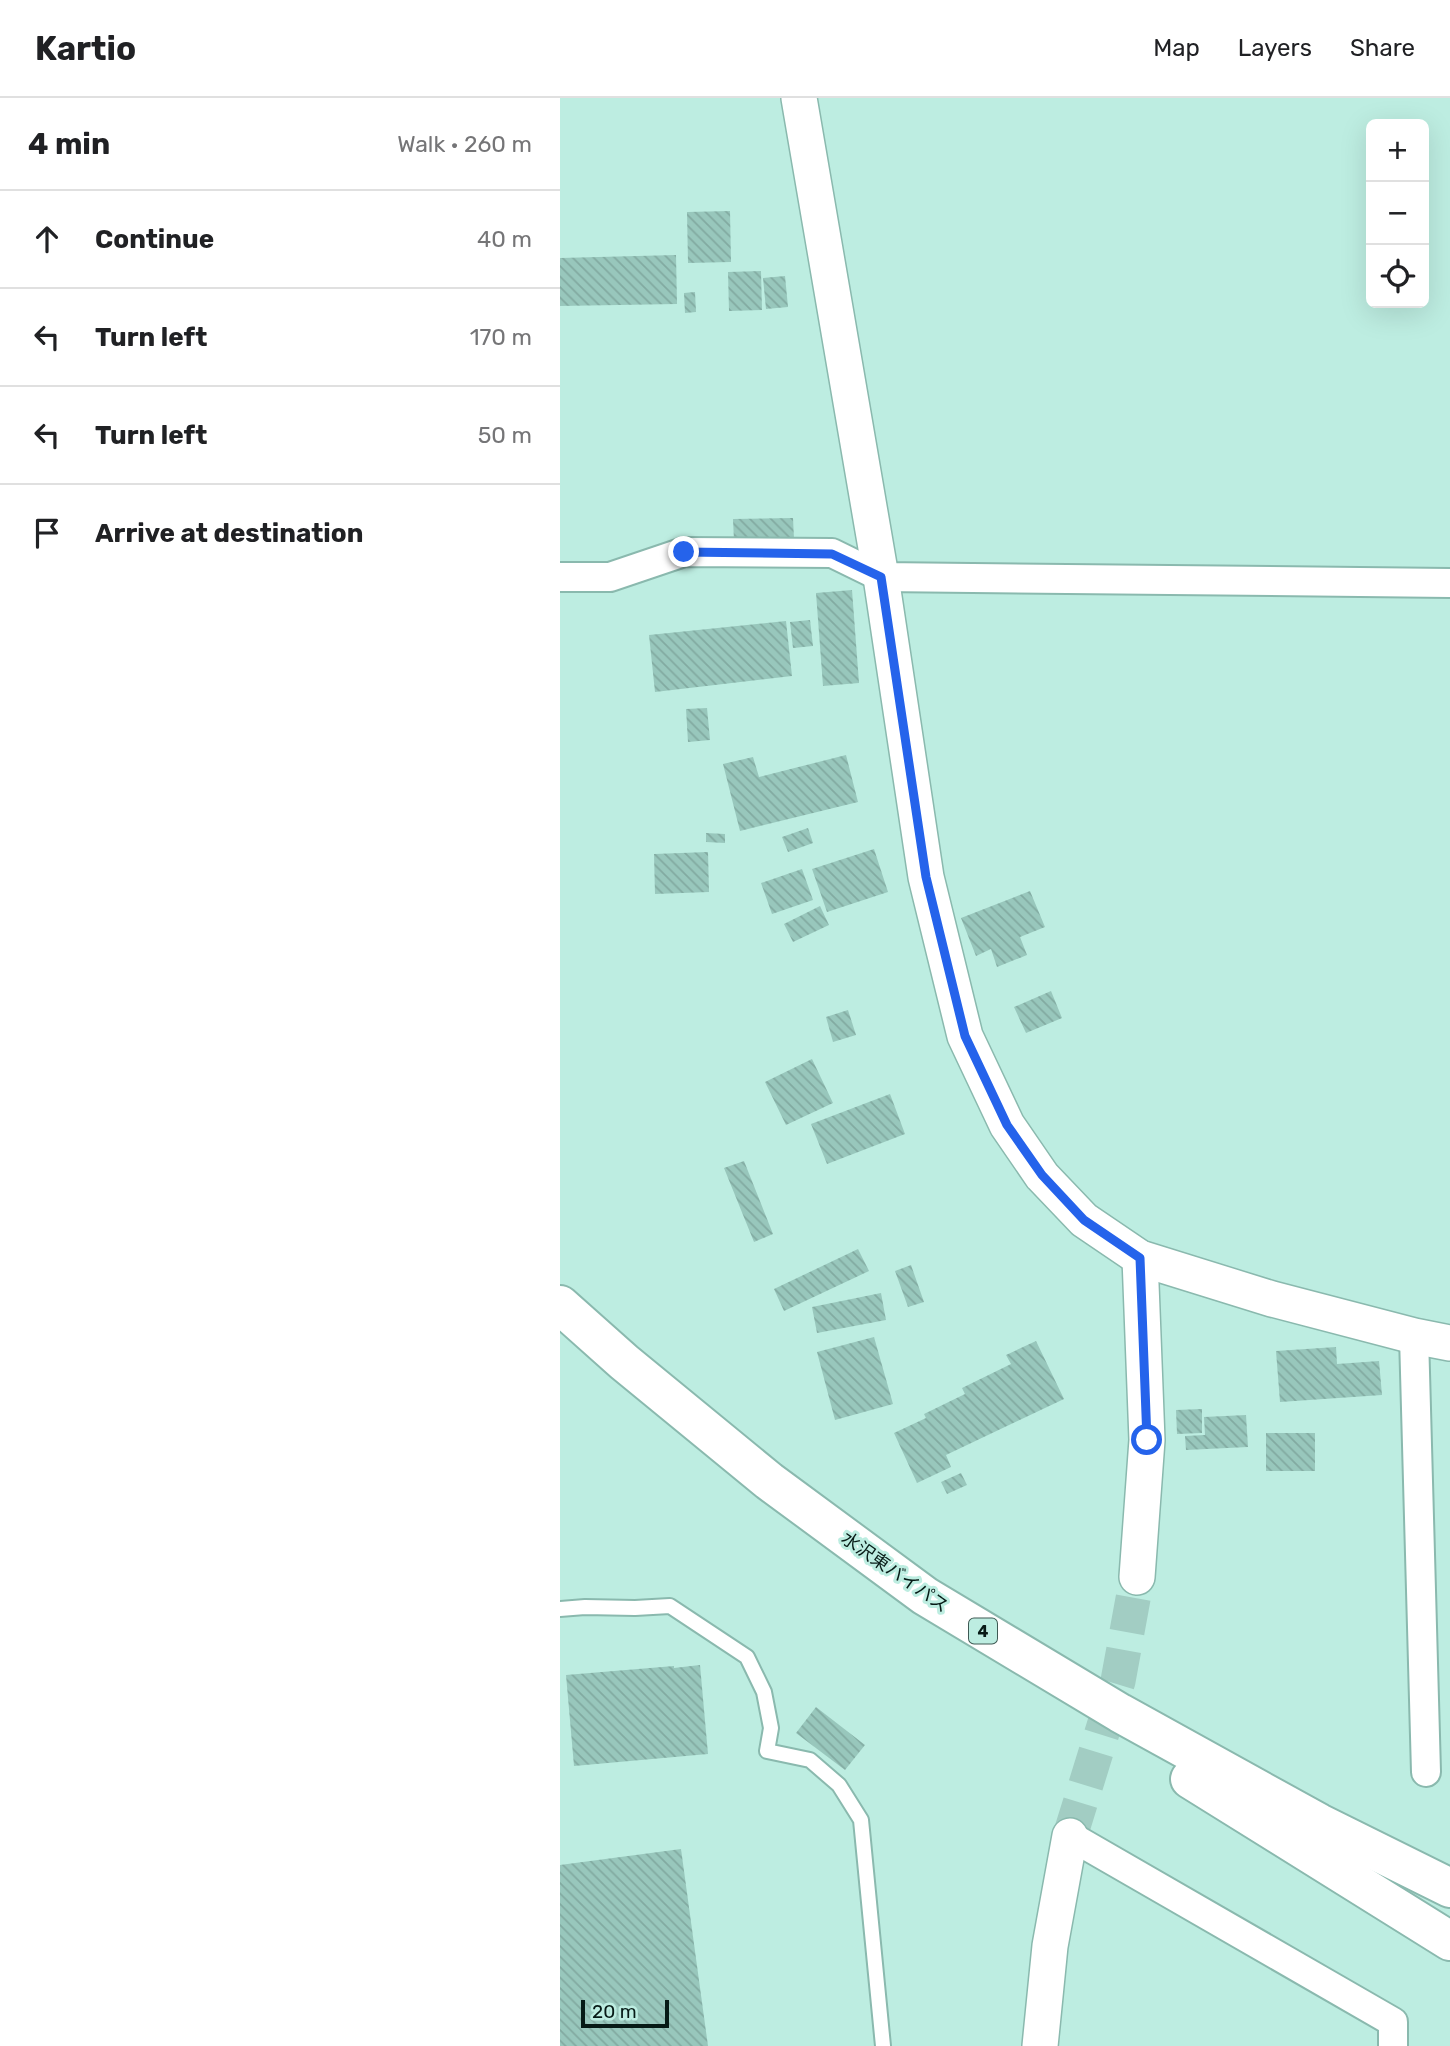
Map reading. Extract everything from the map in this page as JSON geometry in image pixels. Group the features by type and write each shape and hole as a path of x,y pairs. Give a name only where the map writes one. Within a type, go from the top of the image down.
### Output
{"highway":[{"name":"水沢東バイパス","path":"560,1306 769,1481 925,1596 1120,1713 1318,1823 1450,1888"},
{"path":"925,1596 1079,1708 1450,1941"}],"street":[{"path":"799,98 881,577 926,877 965,1036 1007,1125 1042,1175 1084,1220 1140,1258 1272,1299 1450,1343"},
{"path":"560,577 610,577 684,552 832,554 881,577 1450,583"},
{"path":"1137,1577 1147,1440 1140,1258"},
{"path":"1414,1336 1426,1772"},
{"path":"1040,2046 1049,1946 1070,1836 1393,2022 1393,2046"}],"lane":[{"path":"560,1609 670,1606 747,1657 764,1692 771,1728 767,1751 810,1760 839,1785 861,1820 883,2046"}],"building":[{"path":"730,211 731,262 688,263 687,212"},
{"path":"676,255 677,304 560,306 560,258"},
{"path":"761,271 762,310 729,311 728,272"},
{"path":"785,276 788,307 766,309 763,278"},
{"path":"695,292 696,312 685,313 684,293"},
{"path":"793,518 794,539 734,541 733,519"},
{"path":"852,590 859,683 823,686 816,593"},
{"path":"810,620 813,646 793,648 790,622"},
{"path":"786,621 792,676 655,692 649,635"},
{"path":"707,708 710,740 688,742 686,709"},
{"path":"846,755 858,802 740,831 723,764 753,757 759,777"},
{"path":"808,828 813,843 788,852 782,837"},
{"path":"706,833 725,834 725,843 706,842"},
{"path":"874,849 888,892 827,912 812,869"},
{"path":"708,852 709,892 655,894 654,854"},
{"path":"802,869 813,900 772,914 761,883"},
{"path":"1030,891 1045,927 1020,937 1027,955 997,967 991,949 976,956 961,918"},
{"path":"820,906 829,925 793,942 784,924"},
{"path":"1051,991 1062,1018 1026,1033 1014,1007"},
{"path":"848,1010 856,1035 833,1042 826,1017"},
{"path":"812,1059 833,1103 786,1125 765,1082"},
{"path":"890,1094 905,1134 827,1164 811,1124"},
{"path":"744,1161 773,1234 754,1242 724,1168"},
{"path":"858,1249 869,1271 784,1311 774,1289"},
{"path":"911,1265 924,1302 908,1307 895,1271"},
{"path":"881,1293 886,1320 817,1333 812,1307"},
{"path":"874,1337 893,1404 835,1420 817,1352"},
{"path":"1036,1341 1064,1399 946,1455 951,1467 917,1483 894,1433 926,1418 924,1414 965,1394 962,1388 1011,1364 1006,1355"},
{"path":"1336,1347 1337,1364 1379,1361 1382,1395 1280,1402 1276,1351"},
{"path":"1202,1409 1202,1433 1177,1434 1176,1410"},
{"path":"1246,1415 1248,1447 1186,1450 1185,1436 1205,1435 1204,1417"},
{"path":"1266,1433 1315,1433 1315,1471 1266,1471"},
{"path":"961,1473 967,1485 947,1494 941,1482"},
{"path":"700,1665 708,1754 574,1766 566,1675"},
{"path":"816,1707 865,1745 845,1770 796,1733"},
{"path":"681,1849 708,2046 560,2046 560,1865"}],"tunnel":[{"path":"1070,1836 1118,1681 1137,1577"}],"route":[{"path":"684,552 832,554 881,577 926,877 965,1036 1007,1125 1042,1175 1084,1220 1140,1258 1147,1440"}]}
